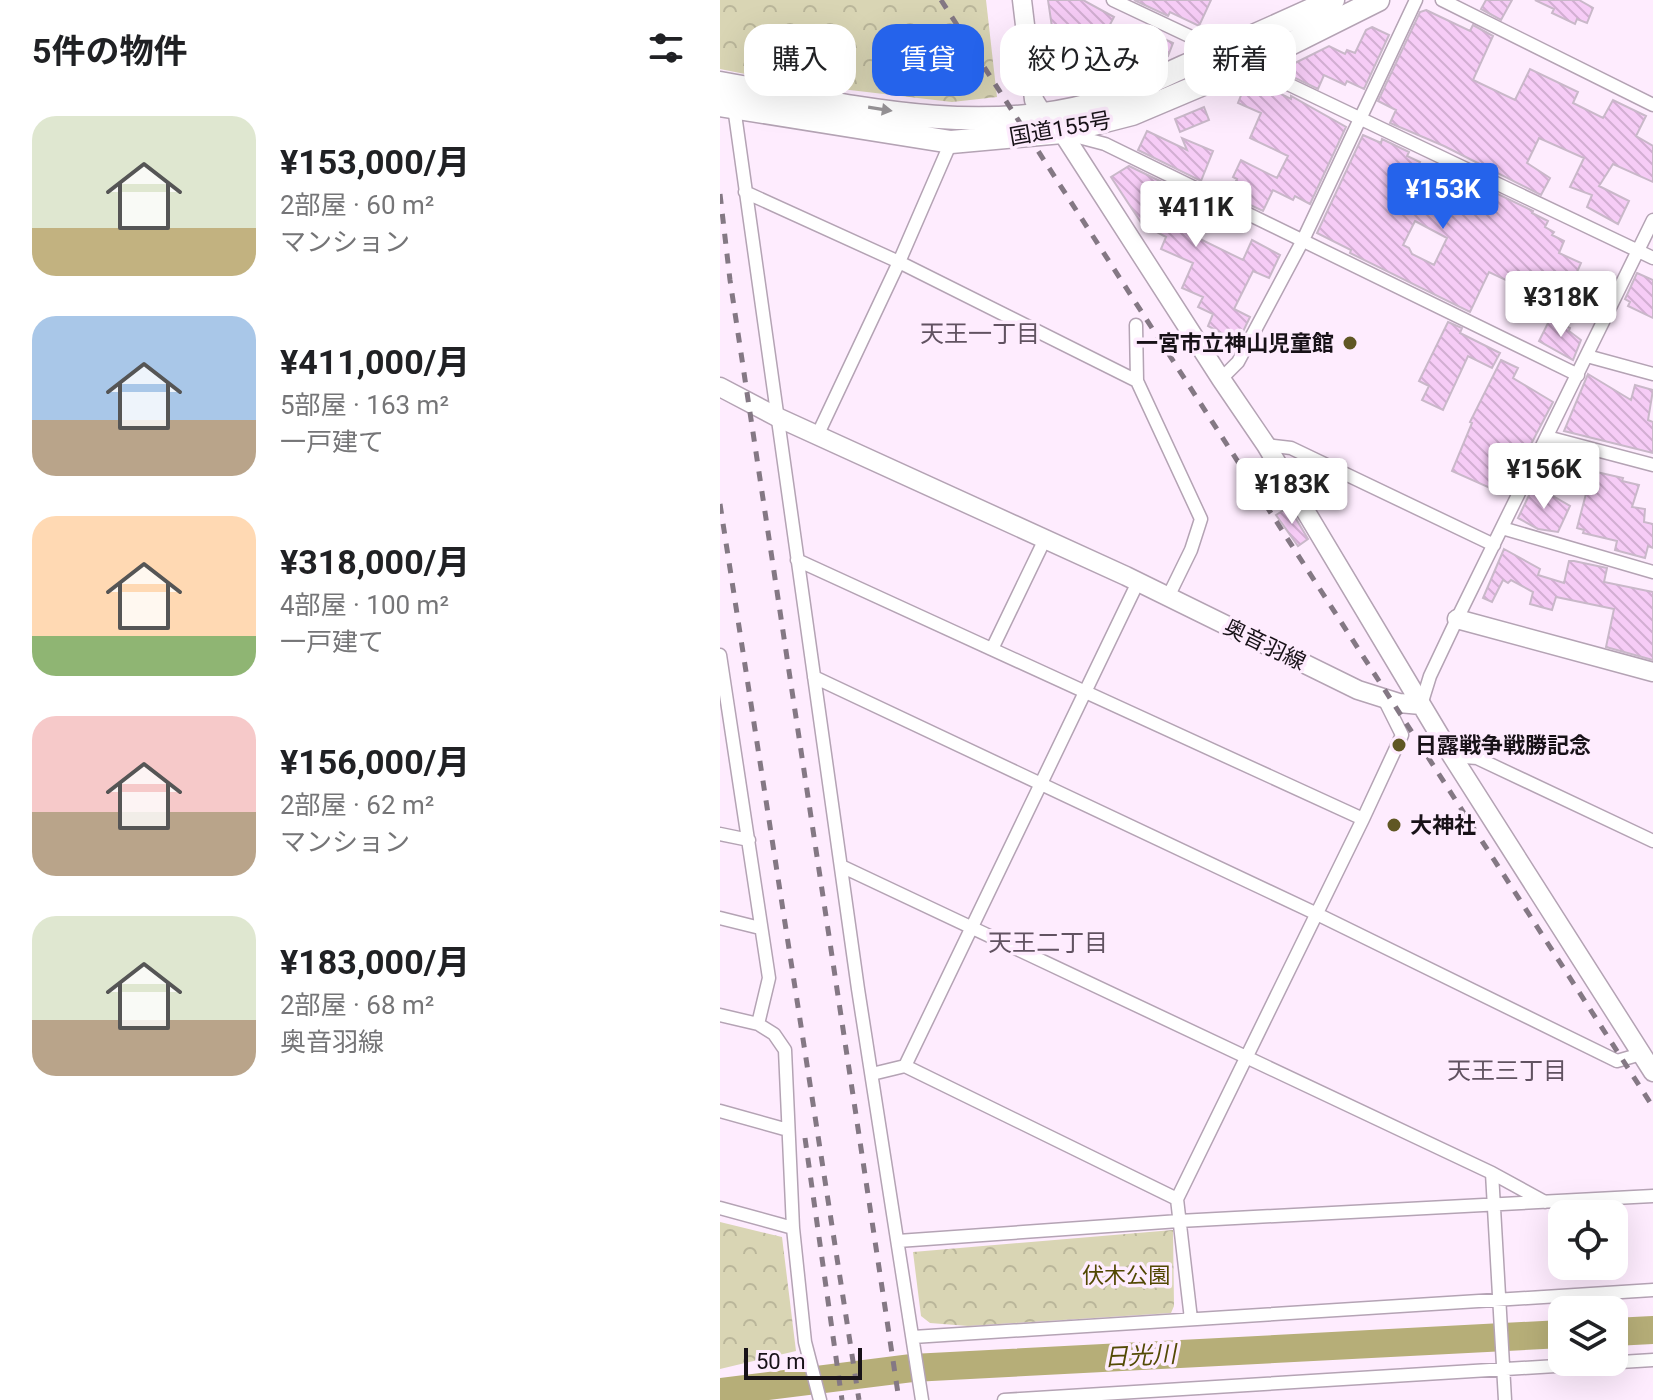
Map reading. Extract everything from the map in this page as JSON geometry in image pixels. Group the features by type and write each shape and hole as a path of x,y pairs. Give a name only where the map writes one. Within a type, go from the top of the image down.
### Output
{"highway":[{"name":"国道155号","path":"1280,24 1333,0"},
{"name":"国道155号","path":"1296,41 1378,0"},
{"name":"国道155号","path":"720,83 930,118 995,118 1093,105 1184,67"},
{"name":"国道155号","path":"727,106 951,142 1062,132 1132,114 1184,92"}],"main road":[{"path":"1022,0 1034,100 1042,113 1062,132 1266,445 1452,756 1653,1072"},
{"name":"奥音羽線","path":"720,387 817,436 1138,582 1358,690 1384,699 1421,705"},
{"path":"1457,619 1653,672"}],"street":[{"path":"1113,0 1184,34"},
{"path":"1221,379 1238,362 1303,240 1416,0"},
{"path":"1442,0 1653,105"},
{"path":"1296,88 1653,258"},
{"path":"727,106 745,192 841,866 922,1399"},
{"path":"1062,132 1105,144 1578,375"},
{"path":"817,436 899,262 951,142"},
{"path":"745,192 899,262 1137,381"},
{"path":"1421,705 1430,676 1457,619 1653,220"},
{"path":"1136,325 1137,381 1201,519 1191,550 1168,597"},
{"path":"1587,356 1653,374"},
{"path":"1547,437 1653,465"},
{"path":"1266,445 1291,448 1494,545"},
{"path":"1502,528 1653,572"},
{"path":"992,649 1045,539"},
{"path":"797,560 1363,819"},
{"path":"905,1066 1138,582"},
{"path":"720,655 722,686 769,978 758,1024"},
{"path":"814,677 1317,914 1617,1061 1641,1054"},
{"path":"1191,1319 1177,1199 1402,735 1384,699"},
{"path":"1452,756 1477,758 1653,841"},
{"path":"720,834 749,840"},
{"path":"841,866 1492,1173 1545,1202"},
{"path":"720,918 760,928"},
{"path":"720,1015 758,1024 774,1034 785,1050 793,1228 805,1342 820,1400"},
{"path":"872,1074 905,1066 1177,1199"},
{"path":"720,1111 788,1130"},
{"path":"1492,1173 1505,1400"},
{"path":"898,1241 1179,1221 1653,1196"},
{"path":"720,1208 793,1228"},
{"path":"913,1339 1653,1290"},
{"path":"1004,1400 1195,1394 1503,1365 1653,1360"}],"green space":[{"path":"720,0 986,0 997,97 952,102 901,96 984,96 984,24 872,24 872,93 856,91 856,24 744,24 744,74 720,69"},
{"path":"720,1222 782,1237 796,1351 720,1369"},
{"name":"伏木公園","path":"1173,1230 1174,1306 1171,1313 968,1326 930,1323 921,1316 913,1252"}],"building":[{"path":"1048,0 1083,0 1114,17 1110,24 1052,24"},
{"path":"1134,0 1211,0 1200,24 1170,12 1168,16"},
{"path":"1486,0 1512,0 1501,20 1481,9"},
{"path":"1535,0 1579,0 1593,8 1587,23 1577,19 1575,24 1552,13 1554,9"},
{"path":"1426,10 1470,31 1473,25 1493,36 1473,80 1515,100 1530,69 1578,92 1573,103 1603,118 1613,100 1646,116 1636,136 1653,146 1653,182 1613,164 1599,186 1629,201 1618,224 1587,207 1592,195 1570,187 1584,158 1539,138 1527,163 1550,178 1541,195 1444,146 1390,123 1396,110 1378,101 1420,12"},
{"path":"1372,27 1389,35 1364,89 1347,81 1345,85 1324,75 1318,89 1296,78 1296,62 1329,46 1345,54 1347,50 1355,53 1366,30"},
{"path":"1241,96 1285,96 1291,99 1291,96 1346,127 1310,204 1273,190 1263,211 1229,195 1241,160 1277,178 1288,156 1250,138 1261,113 1238,103"},
{"path":"1204,107 1209,120 1180,132 1175,119"},
{"path":"1147,131 1187,150 1182,138 1213,151 1201,181 1138,150"},
{"path":"1363,135 1381,143 1382,139 1409,152 1407,156 1420,162 1416,172 1439,182 1446,169 1533,211 1548,221 1545,227 1554,232 1552,235 1564,241 1559,253 1581,263 1558,315 1536,305 1538,302 1533,299 1536,294 1489,272 1470,312 1350,253 1351,250 1317,233","holes":["1415,221 1447,238 1434,265 1412,254 1403,245"]},
{"path":"1129,166 1193,197 1190,202 1198,205 1193,217 1207,224 1200,239 1243,260 1252,240 1280,255 1269,278 1253,271 1234,309 1250,317 1238,342 1208,326 1213,314 1198,307 1203,297 1182,288 1193,263 1161,249 1166,237 1142,224 1111,177"},
{"path":"1637,273 1653,280 1653,318 1628,306 1630,302 1625,299"},
{"path":"1550,319 1570,328 1569,331 1581,340 1573,360 1539,341"},
{"path":"1448,322 1462,328 1460,333 1500,353 1492,368 1468,356 1443,410 1422,400 1429,386 1419,381"},
{"path":"1501,360 1518,368 1513,378 1553,402 1527,452 1518,448 1499,492 1452,471 1470,422"},
{"path":"1588,374 1631,400 1635,385 1653,390 1648,420 1653,422 1653,453 1564,431"},
{"path":"1592,471 1639,485 1632,507 1645,509 1644,522 1653,524 1653,548 1648,546 1645,558 1615,550 1617,541 1583,533 1584,530 1577,528"},
{"path":"1534,485 1570,506 1558,532 1538,529 1518,518"},
{"path":"1289,507 1308,539 1298,546 1276,515"},
{"path":"1504,549 1540,569 1538,575 1564,583 1569,561 1574,561 1607,568 1604,582 1653,592 1653,660 1606,647 1614,609 1556,597 1552,610 1530,604 1533,592 1511,580 1508,583 1503,580 1492,602 1483,598"}],"waterway":[{"name":"日光川","path":"1628,1331 1653,1330"},
{"name":"日光川","path":"720,1392 912,1368 1548,1335"}],"railway":[{"path":"941,0 1653,1107"},
{"path":"720,194 730,280 899,1400"},
{"path":"720,504 859,1400"},
{"path":"805,1138 842,1400"}],"place":[{"name":"一宮市立神山児童館","path":"1350,343"},
{"name":"日露戦争戦勝記念","path":"1399,745"},
{"name":"大神社","path":"1394,825"}],"district":[{"name":"天王一丁目","path":"980,334"},
{"name":"天王二丁目","path":"1048,943"},
{"name":"天王三丁目","path":"1507,1071"}]}
